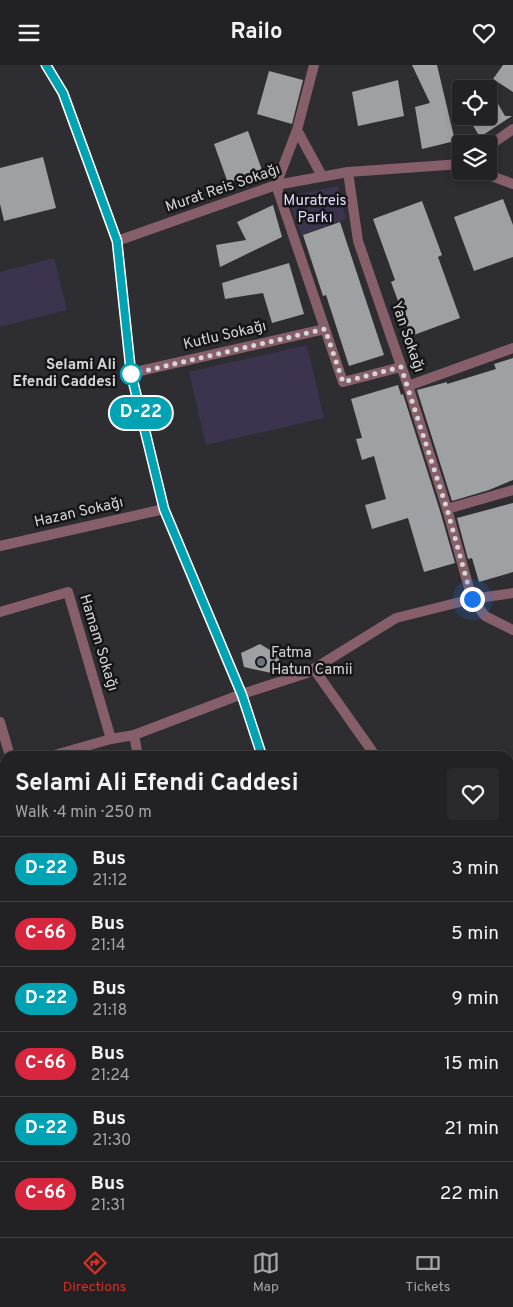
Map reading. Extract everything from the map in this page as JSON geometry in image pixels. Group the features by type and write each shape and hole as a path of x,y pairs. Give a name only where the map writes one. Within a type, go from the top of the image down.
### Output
{"street":[{"path":"46,65 63,93 117,241 131,373 164,509 242,695 260,751"},
{"path":"314,65 297,130 276,185 343,382 401,367"},
{"path":"497,140 513,129"},
{"path":"297,130 322,176"},
{"name":"Murat Reis Sokağı","path":"117,241 276,185 348,173 452,165"},
{"name":"Yan Sokağı","path":"348,173 358,241 447,509 472,599"},
{"path":"497,178 513,184"},
{"name":"Kutlu Sokağı","path":"131,373 325,329"},
{"path":"408,387 513,348"},
{"path":"447,509 513,490"},
{"name":"Hazan Sokağı","path":"0,546 164,509"},
{"name":"Hamam Sokağı","path":"0,612 68,592 111,739"},
{"path":"69,751 111,739 134,735 307,673 396,618 472,599 513,593"},
{"path":"472,599 485,617 513,630"},
{"path":"314,669 372,751"},
{"path":"0,722 9,751"},
{"path":"134,735 137,751"}],"green space":[{"name":"Muratreis Parkı","path":"338,186 346,219 301,235 289,201 294,195"},
{"path":"54,258 67,310 0,327 0,272"},
{"path":"307,345 324,418 206,445 189,372"}],"building":[{"path":"412,65 437,65 454,135 452,135 452,142 422,149 415,107 430,103"},
{"path":"503,65 513,65 513,92 493,79"},
{"path":"269,71 303,80 292,124 257,114"},
{"path":"398,80 404,116 358,126 352,92"},
{"path":"497,102 505,116 512,116 483,135 479,135 473,125 497,125"},
{"path":"248,131 262,170 228,183 214,144"},
{"path":"43,157 56,208 4,221 0,204 0,168"},
{"path":"503,199 513,225 513,257 474,271 454,217"},
{"path":"422,201 442,255 438,257 460,318 411,336 391,282 395,280 373,219"},
{"path":"273,205 282,237 220,267 216,245 246,240 237,222"},
{"path":"340,222 384,355 349,366 326,295 323,296 303,235"},
{"path":"289,263 304,314 272,323 263,293 225,299 222,283"},
{"path":"513,358 513,480 489,490 452,501 417,390 447,382 447,384 496,369 494,364"},
{"path":"398,385 401,395 403,394 455,563 424,572 408,518 372,529 365,505 386,499 374,456 362,460 356,439 362,438 351,399"},
{"path":"513,503 513,572 479,582 472,558 468,559 457,518"},
{"name":"Fatma Hatun Camii","path":"260,644 280,656 276,674 244,667 241,653"}],"bus line":[{"name":"D-22","path":"46,65 63,93 117,241 131,373 164,509 242,695 260,751"}],"place":[{"name":"Selami Ali Efendi Caddesi","path":"131,374"},
{"name":"Fatma Hatun Camii","path":"261,662"}],"route":[{"path":"131,374 325,329 343,382 401,367 447,509 472,599"}]}
